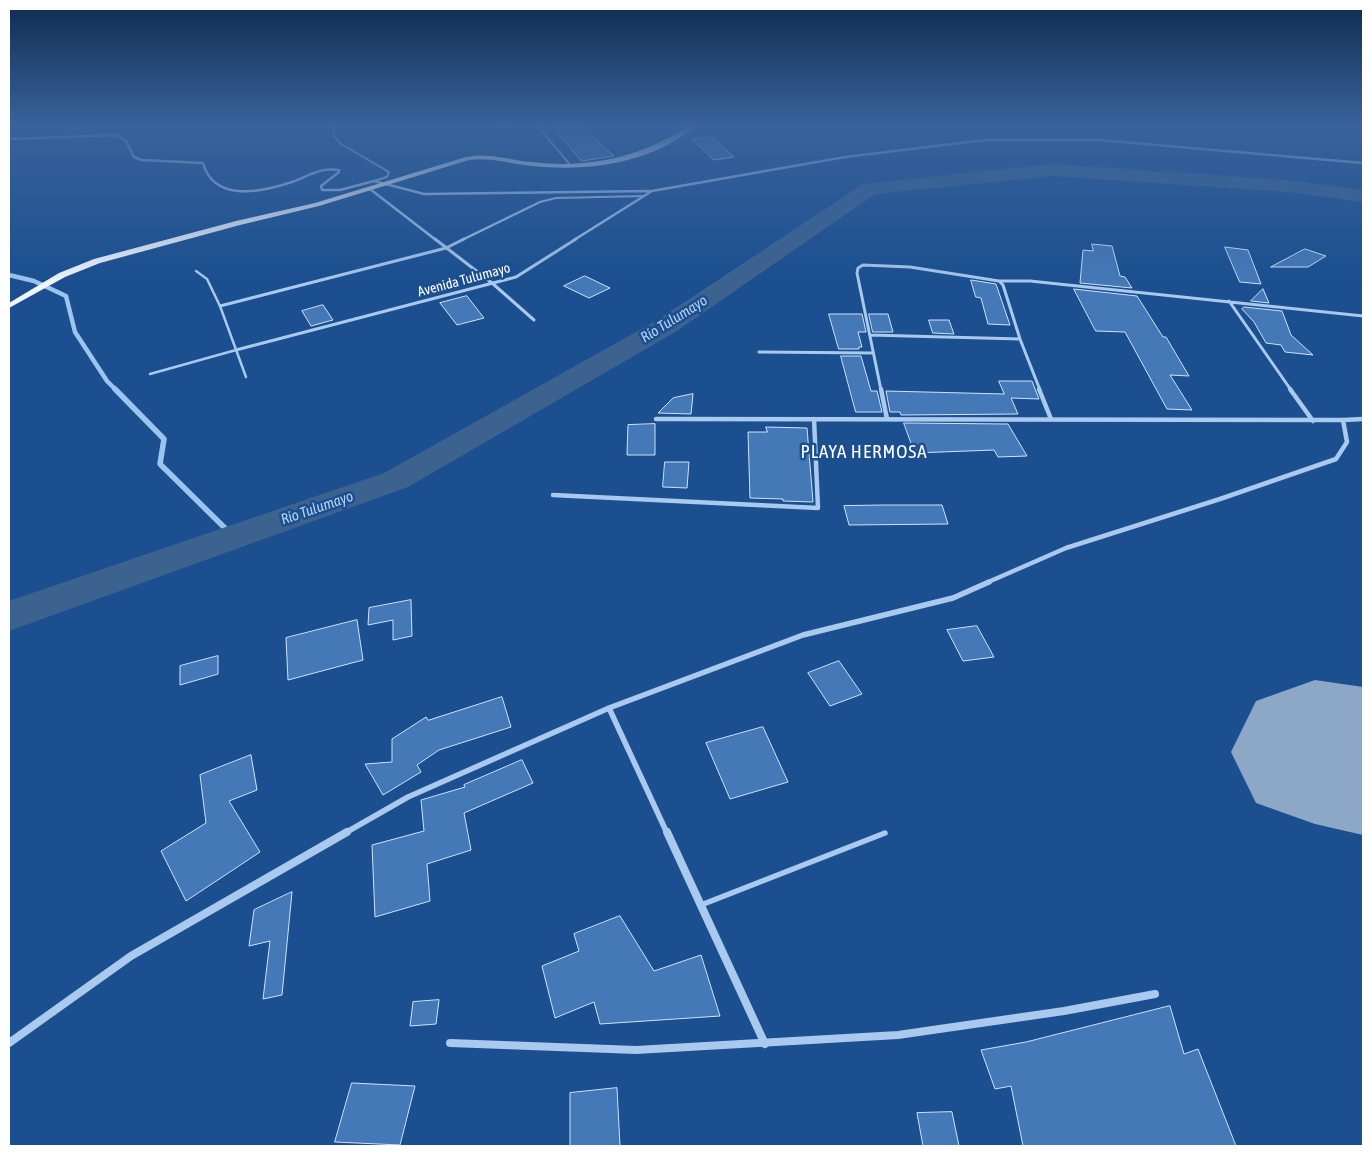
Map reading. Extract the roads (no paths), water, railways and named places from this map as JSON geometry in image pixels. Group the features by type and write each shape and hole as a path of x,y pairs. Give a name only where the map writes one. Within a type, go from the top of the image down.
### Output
{"main road":[{"path":"9,306 62,275 97,261 239,223 317,205 403,178"}],"street":[{"path":"210,178 222,189 241,190 276,187 300,178"},
{"path":"331,178 321,186 322,190 340,190 374,181 424,194 652,191"},
{"name":"Avenida Tulumayo","path":"236,350 516,277 652,191 726,178"},
{"path":"370,189 492,283 534,320"},
{"path":"220,306 446,248 540,202"},
{"path":"887,419 857,273 858,268 872,265 910,267 999,281 1030,281 1363,316"},
{"path":"999,281 1003,285 1020,340 1051,419"},
{"path":"1229,301 1313,421"},
{"path":"870,335 1020,340"},
{"path":"759,352 873,353"},
{"path":"656,419 1313,421 1363,419"},
{"path":"552,495 818,508 814,419"},
{"path":"9,1043 131,956 408,797 609,708 803,634 952,598 1066,548 1220,499 1336,459 1347,442 1343,420"},
{"path":"609,708 765,1044"},
{"path":"450,1043 636,1050 898,1035 1064,1011 1155,994"}],"lane":[{"path":"374,181 385,178"},
{"path":"540,202 556,198 644,196"},
{"path":"196,271 207,279 220,306 246,377"},
{"path":"150,374 236,350"},
{"path":"701,905 885,833"}],"waterway":[{"name":"Río Tulumayo","path":"9,616 396,480 668,325 870,188 973,178"},
{"name":"Río Tulumayo","path":"1169,178 1287,186 1363,196"},
{"path":"9,275 34,281 66,296 75,332 107,381 115,389"},
{"path":"115,389 164,439 160,464 234,537"}],"district":[{"name":"PLAYA HERMOSA","path":"864,452"}]}
